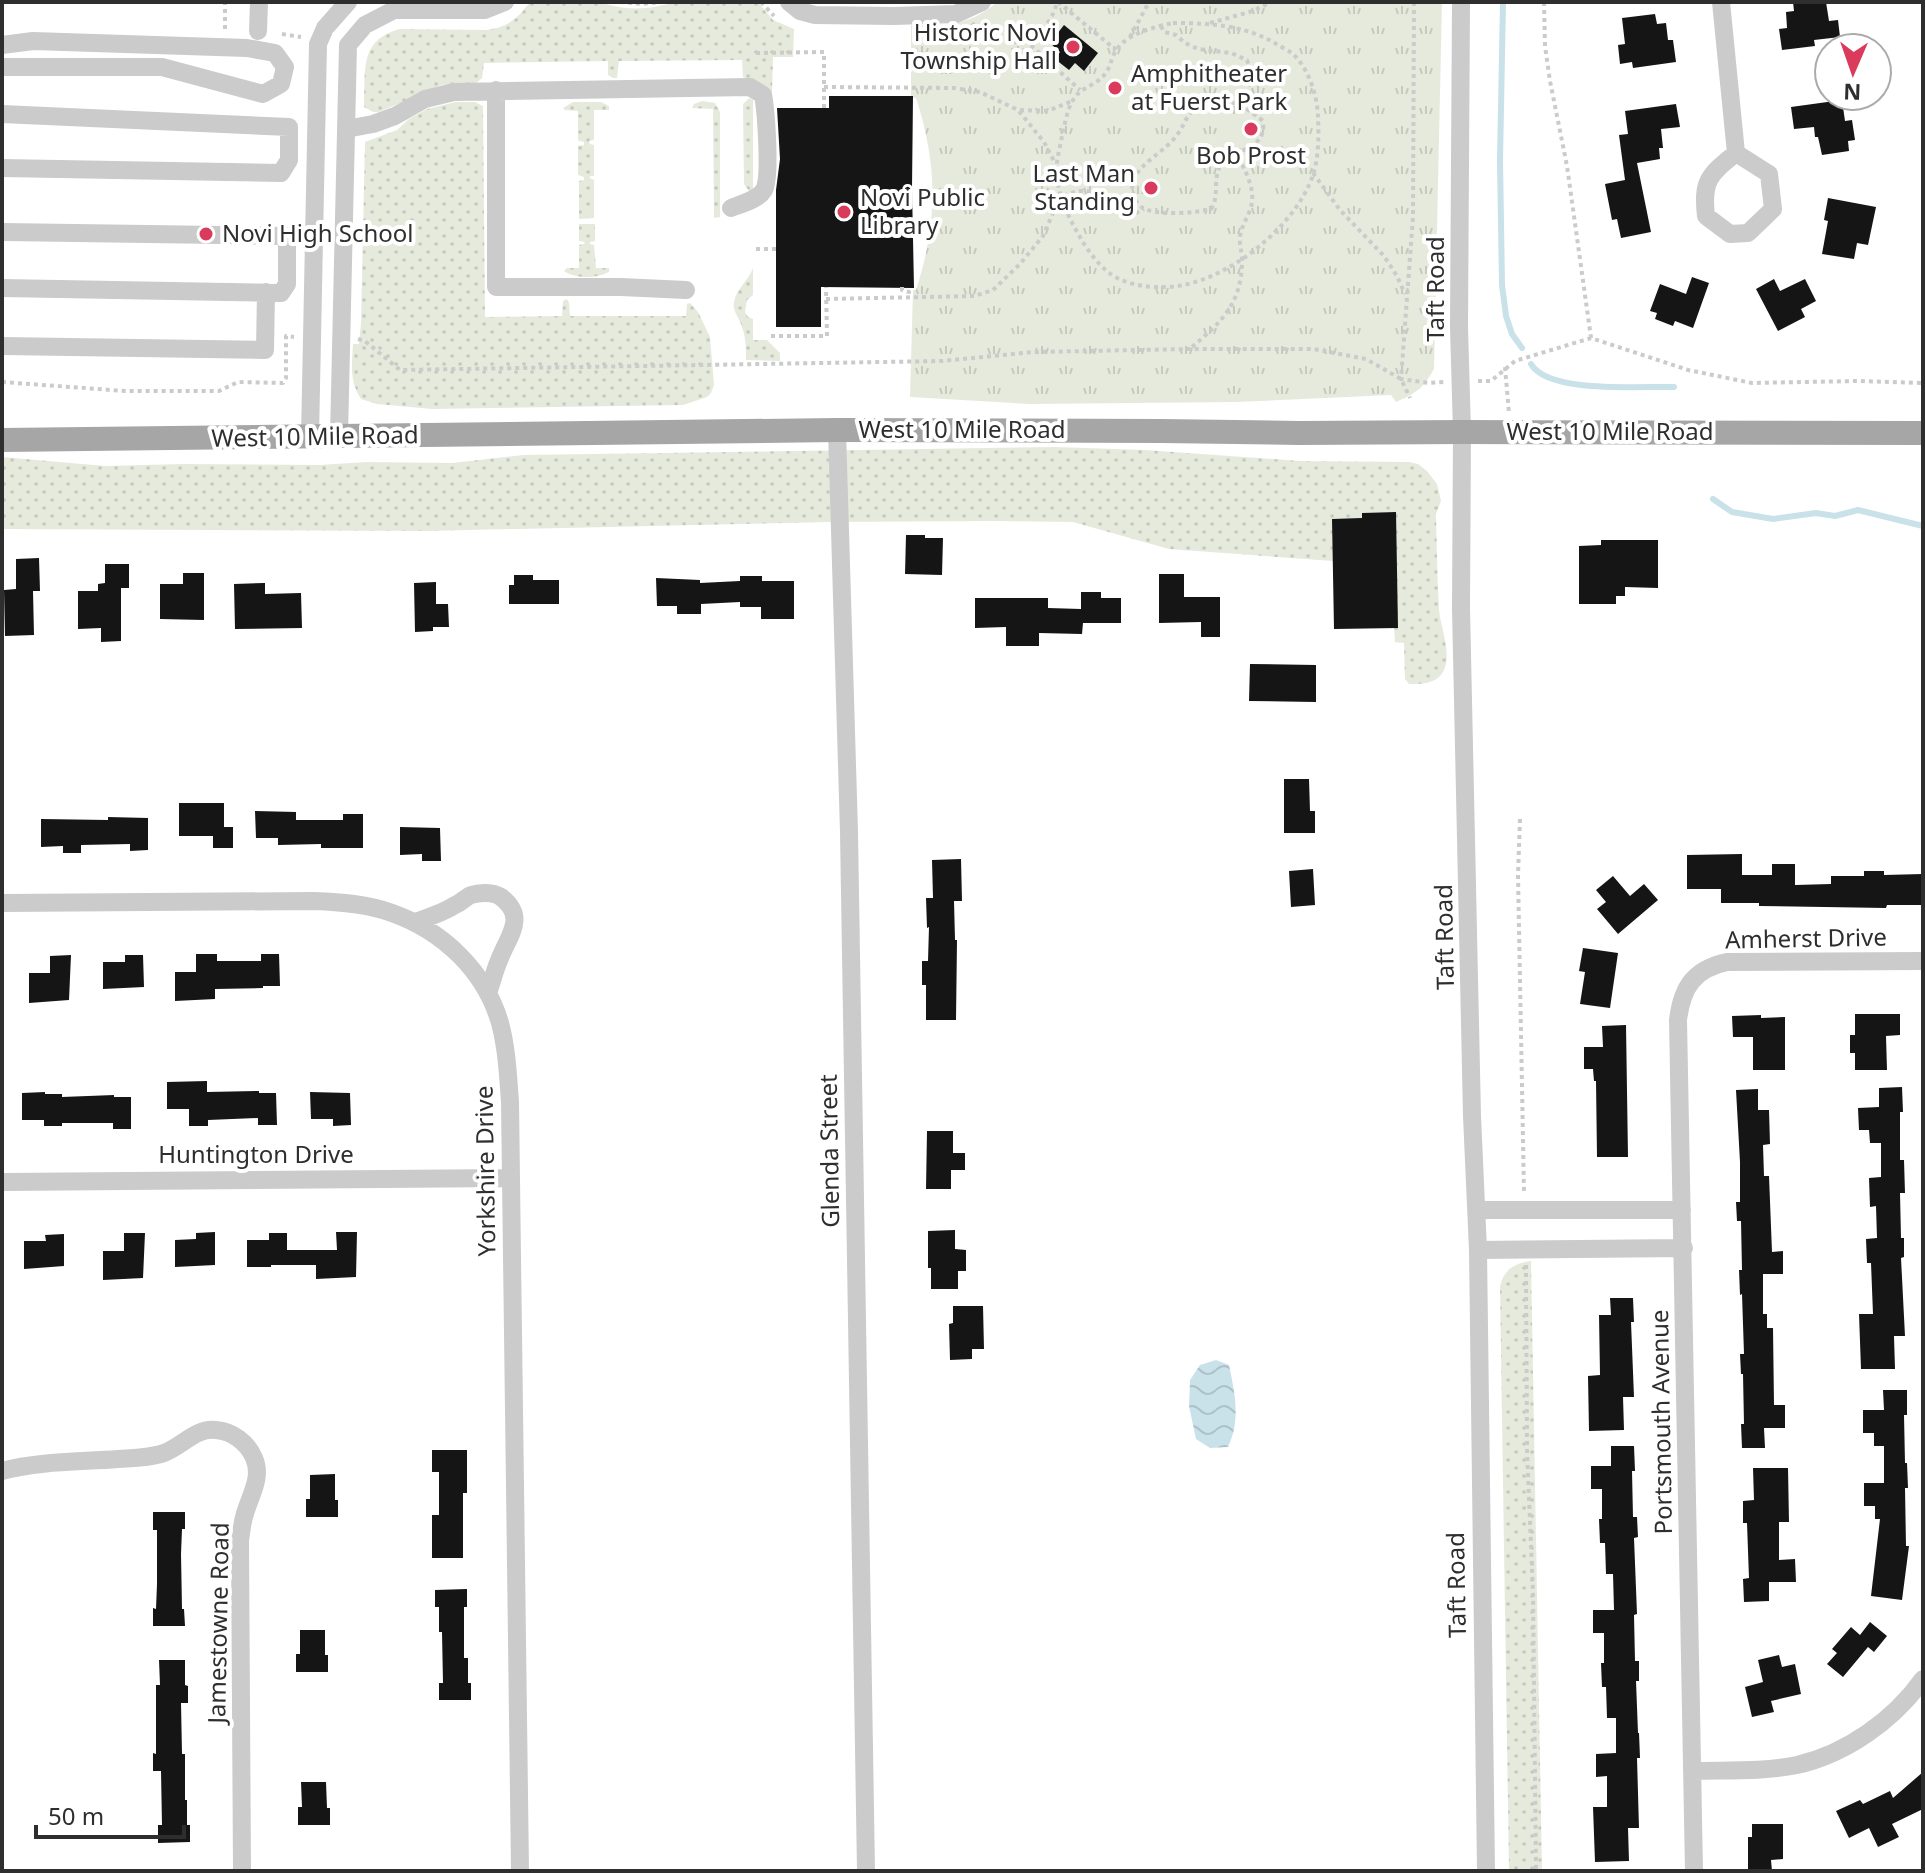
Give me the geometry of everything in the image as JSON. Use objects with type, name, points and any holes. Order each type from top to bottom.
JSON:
[{"type":"main road","name":"West 10 Mile Road","points":[[2,440],[837,430],[1923,433]]},
{"type":"street","points":[[258,31],[259,2]]},
{"type":"street","points":[[310,436],[318,44],[325,28],[348,2]]},
{"type":"street","points":[[339,436],[348,45],[365,25],[394,10],[485,10],[505,2]]},
{"type":"street","points":[[789,2],[800,11],[815,15],[956,14],[975,6]]},
{"type":"street","name":"Taft Road","points":[[1461,2],[1461,608],[1478,1250],[1486,1871]]},
{"type":"street","points":[[1721,2],[1736,153]]},
{"type":"street","points":[[2,45],[33,41],[247,48],[275,53],[285,67],[281,84],[263,94],[162,67],[2,67]]},
{"type":"street","points":[[346,129],[373,124],[425,99],[454,92],[750,87],[763,95],[766,110],[766,180],[763,191],[731,208]]},
{"type":"street","points":[[496,90],[496,287],[686,290]]},
{"type":"street","points":[[2,114],[289,127],[289,160],[281,173],[2,168]]},
{"type":"street","points":[[1736,153],[1769,174],[1773,209],[1748,233],[1730,234],[1706,216],[1703,193],[1715,170],[1736,153]]},
{"type":"street","points":[[2,232],[287,236],[287,284],[281,293],[2,288]]},
{"type":"street","points":[[2,346],[265,350],[266,292]]},
{"type":"street","name":"Glenda Street","points":[[837,430],[849,847],[866,1871]]},
{"type":"street","points":[[415,922],[471,895],[497,894],[507,902],[514,911],[515,922],[488,993]]},
{"type":"street","name":"Yorkshire Drive","points":[[2,903],[314,901],[365,906],[415,922],[454,950],[482,981],[499,1022],[508,1074],[520,1871]]},
{"type":"street","name":"Amherst Drive","points":[[1694,977],[1715,964],[1727,962],[1923,961]]},
{"type":"street","name":"Portsmouth Avenue","points":[[1694,977],[1683,994],[1678,1020],[1694,1871]]},
{"type":"street","name":"Huntington Drive","points":[[2,1182],[511,1178]]},
{"type":"street","points":[[1477,1210],[1682,1210]]},
{"type":"street","points":[[1478,1250],[1684,1248]]},
{"type":"street","name":"Jamestowne Road","points":[[2,1471],[163,1454],[197,1433],[214,1429],[230,1434],[245,1444],[254,1457],[256,1485],[243,1519],[240,1541],[242,1871]]},
{"type":"street","points":[[1692,1771],[1762,1770],[1816,1759],[1846,1746],[1877,1725],[1910,1696],[1923,1679]]},
{"type":"path","points":[[225,2],[225,29]]},
{"type":"path","points":[[620,2],[661,2]]},
{"type":"path","points":[[761,2],[774,16]]},
{"type":"path","points":[[975,6],[971,22],[986,36],[1007,43],[1035,35],[1047,25],[1058,2],[1116,50]]},
{"type":"path","points":[[1129,39],[1149,2]]},
{"type":"path","points":[[1208,23],[1253,11],[1271,2]]},
{"type":"path","points":[[1410,398],[1401,379],[1413,217],[1414,2]]},
{"type":"path","points":[[1544,2],[1546,58],[1567,166],[1591,338]]},
{"type":"path","points":[[1208,23],[1251,32],[1274,42],[1294,55],[1312,83],[1319,133],[1308,187],[1274,234],[1242,259],[1212,276],[1162,288],[1130,283],[1112,275],[1089,251],[1060,197],[1056,165],[1072,101],[1080,90],[1102,78],[1116,50],[1129,39],[1161,26],[1208,23]]},
{"type":"path","points":[[1161,26],[1164,32],[1176,35],[1198,49],[1231,53],[1247,60],[1252,74],[1242,105]]},
{"type":"path","points":[[258,31],[305,38]]},
{"type":"path","points":[[1025,40],[1080,90]]},
{"type":"path","points":[[756,53],[824,52],[824,108]]},
{"type":"path","points":[[824,87],[954,88],[980,92],[1018,110],[1048,111],[1072,101]]},
{"type":"path","points":[[908,96],[909,87]]},
{"type":"path","points":[[1226,100],[1242,105],[1262,119],[1264,129],[1261,137],[1237,155],[1228,158],[1219,168],[1216,201],[1211,209],[1158,212],[1144,209],[1133,194],[1133,181],[1145,164],[1176,137],[1187,115],[1208,101],[1226,100]]},
{"type":"path","points":[[1018,110],[1044,142],[1056,165]]},
{"type":"path","points":[[1190,349],[1214,329],[1231,308],[1239,288],[1242,226],[1253,198],[1237,155]]},
{"type":"path","points":[[1313,173],[1340,210],[1384,256],[1407,298]]},
{"type":"path","points":[[1060,197],[1087,191],[1097,194],[1122,214],[1132,215],[1144,209]]},
{"type":"path","points":[[826,299],[974,296],[993,290],[1043,236],[1060,197]]},
{"type":"path","points":[[756,249],[776,249]]},
{"type":"path","points":[[771,336],[827,336],[826,287]]},
{"type":"path","points":[[902,287],[902,290],[909,292],[909,297]]},
{"type":"path","points":[[2,382],[125,391],[219,391],[238,382],[283,383],[286,378],[286,336],[312,337]]},
{"type":"path","points":[[342,338],[365,341],[400,370],[942,361],[1034,352],[1313,349],[1366,359],[1401,379],[1429,383]]},
{"type":"path","points":[[1491,381],[1515,361],[1591,338],[1688,370],[1752,383],[1923,383]]},
{"type":"path","points":[[1505,367],[1508,399]]},
{"type":"path","points":[[1520,819],[1518,875],[1524,1195]]},
{"type":"path","points":[[1526,1263],[1536,1871]]},
{"type":"green space","points":[[530,2],[600,2],[637,8],[674,2],[758,2],[773,20],[794,29],[793,57],[773,57],[772,95],[764,86],[743,77],[742,60],[619,61],[617,78],[608,75],[608,61],[484,63],[482,78],[476,83],[442,85],[379,112],[364,107],[367,59],[377,41],[386,34],[400,29],[494,29],[511,21]]},
{"type":"green space","points":[[997,2],[1442,2],[1434,369],[1423,385],[1396,402],[1391,395],[1237,402],[1030,404],[910,397],[913,290],[916,290],[928,241],[932,194],[923,123],[916,98],[911,97],[911,25],[967,20]]},
{"type":"green space","points":[[749,98],[753,100],[753,191],[749,191],[744,184],[743,104]]},
{"type":"green space","points":[[702,101],[715,103],[720,112],[720,217],[714,218],[713,109],[692,108]]},
{"type":"green space","points":[[456,102],[475,102],[483,106],[485,317],[562,316],[563,301],[567,299],[570,316],[686,316],[687,304],[690,303],[710,337],[714,385],[707,397],[683,405],[432,409],[377,404],[361,399],[353,379],[352,365],[353,344],[359,344],[361,323],[365,142],[397,130],[427,109]]},
{"type":"green space","points":[[573,102],[601,102],[609,106],[609,110],[594,110],[594,140],[589,141],[594,145],[594,176],[590,178],[594,180],[594,218],[579,219],[579,181],[584,177],[578,175],[578,146],[584,145],[584,142],[578,139],[578,111],[563,108]]},
{"type":"green space","points":[[579,224],[595,224],[595,241],[590,244],[594,245],[596,268],[609,268],[609,272],[586,277],[564,271],[579,268],[579,245],[585,242],[579,241]]},
{"type":"green space","points":[[753,268],[753,295],[747,300],[745,312],[753,319],[753,340],[767,340],[780,353],[780,361],[746,360],[744,335],[734,305],[737,293]]},
{"type":"green space","points":[[1055,447],[1300,461],[1418,464],[1437,484],[1441,501],[1436,514],[1439,609],[1447,657],[1443,672],[1437,679],[1424,683],[1409,684],[1405,679],[1404,643],[1395,642],[1394,628],[1397,628],[1395,512],[1363,513],[1333,561],[1169,549],[1073,522],[828,522],[426,531],[2,529],[2,457],[105,466],[320,465],[452,463],[523,455]]},
{"type":"green space","points":[[1531,1261],[1542,1871],[1509,1871],[1500,1287],[1511,1268]]},
{"type":"water","points":[[1216,1360],[1229,1365],[1236,1417],[1228,1447],[1210,1448],[1196,1439],[1189,1406],[1190,1380],[1200,1365]]},
{"type":"building","points":[[1793,2],[1826,2],[1829,21],[1838,20],[1839,32],[1813,32],[1813,46],[1782,50],[1779,29],[1787,28],[1786,12],[1794,11]]},
{"type":"building","points":[[1655,14],[1657,24],[1666,23],[1668,40],[1673,40],[1676,62],[1633,68],[1632,62],[1620,64],[1618,45],[1625,44],[1622,18]]},
{"type":"building","name":"Historic Novi Township Hall","points":[[1064,25],[1098,53],[1084,71],[1075,63],[1069,70],[1055,59],[1060,52],[1050,43]]},
{"type":"building","name":"Novi Public Library","points":[[829,96],[913,96],[914,288],[821,287],[821,327],[776,327],[776,190],[780,159],[777,108],[829,108]]},
{"type":"building","points":[[1676,104],[1680,127],[1661,129],[1663,148],[1659,148],[1660,159],[1637,163],[1651,232],[1621,238],[1617,219],[1612,220],[1605,184],[1625,180],[1619,135],[1628,134],[1625,111]]},
{"type":"building","points":[[1813,104],[1813,112],[1844,112],[1845,121],[1852,120],[1855,140],[1848,141],[1849,151],[1822,155],[1814,127],[1794,129],[1791,107]]},
{"type":"building","points":[[1828,198],[1876,207],[1868,245],[1857,243],[1854,259],[1822,254],[1828,221],[1824,220]]},
{"type":"building","points":[[1692,277],[1709,283],[1693,328],[1675,321],[1673,326],[1655,319],[1657,313],[1650,311],[1660,284],[1686,294]]},
{"type":"building","points":[[1774,279],[1780,291],[1805,279],[1816,301],[1801,309],[1805,317],[1778,331],[1756,289]]},
{"type":"building","points":[[1396,512],[1398,628],[1334,629],[1332,519],[1362,518],[1362,513]]},
{"type":"building","points":[[906,535],[943,538],[942,575],[905,574]]},
{"type":"building","points":[[1601,540],[1658,540],[1658,588],[1625,587],[1625,596],[1616,596],[1616,604],[1579,604],[1579,546],[1601,545]]},
{"type":"building","points":[[39,558],[40,591],[33,591],[34,635],[5,636],[4,590],[16,589],[16,559]]},
{"type":"building","points":[[105,564],[129,564],[129,588],[121,588],[121,641],[101,642],[101,628],[78,629],[78,591],[98,591],[98,584],[105,583]]},
{"type":"building","points":[[183,573],[204,573],[204,620],[160,619],[160,584],[183,584]]},
{"type":"building","points":[[1159,574],[1184,574],[1184,597],[1220,597],[1220,637],[1201,637],[1201,622],[1159,623]]},
{"type":"building","points":[[514,575],[533,575],[533,580],[559,580],[559,604],[509,604],[509,585],[514,585]]},
{"type":"building","points":[[740,576],[762,576],[762,581],[794,581],[794,619],[761,619],[761,607],[740,607],[740,602],[701,604],[701,614],[677,614],[677,606],[657,606],[656,578],[700,580],[700,583],[740,581]]},
{"type":"building","points":[[436,582],[436,604],[448,604],[449,627],[415,632],[414,583]]},
{"type":"building","points":[[265,583],[265,594],[301,593],[302,628],[235,629],[234,584]]},
{"type":"building","points":[[1081,592],[1101,592],[1101,598],[1121,598],[1121,623],[1083,623],[1082,634],[1039,633],[1039,646],[1006,646],[1006,627],[975,628],[975,598],[1048,598],[1048,608],[1081,609]]},
{"type":"building","points":[[1250,664],[1316,665],[1316,702],[1249,701]]},
{"type":"building","points":[[1284,779],[1309,779],[1310,811],[1315,811],[1315,833],[1284,833]]},
{"type":"building","points":[[179,803],[224,803],[224,827],[233,827],[233,848],[213,848],[213,836],[179,836]]},
{"type":"building","points":[[255,811],[296,812],[296,820],[343,820],[343,814],[363,814],[363,848],[321,848],[321,844],[278,845],[278,838],[256,838]]},
{"type":"building","points":[[108,817],[148,818],[148,850],[130,851],[130,844],[81,845],[81,853],[63,853],[63,846],[41,847],[41,819],[108,820]]},
{"type":"building","points":[[400,827],[440,828],[441,861],[422,861],[422,854],[400,855]]},
{"type":"building","points":[[1742,854],[1742,875],[1772,875],[1772,864],[1795,864],[1795,885],[1831,884],[1831,876],[1864,876],[1864,871],[1884,871],[1884,875],[1923,874],[1923,905],[1887,905],[1886,908],[1759,906],[1759,903],[1721,903],[1721,889],[1687,889],[1687,855]]},
{"type":"building","points":[[961,859],[962,901],[954,901],[956,1020],[926,1020],[922,961],[928,961],[926,898],[933,898],[932,860]]},
{"type":"building","points":[[1313,869],[1315,905],[1291,907],[1289,871]]},
{"type":"building","points":[[1613,876],[1630,896],[1644,884],[1658,900],[1618,934],[1597,909],[1606,902],[1596,890]]},
{"type":"building","points":[[1583,948],[1618,953],[1610,1008],[1580,1004],[1585,972],[1579,971]]},
{"type":"building","points":[[196,954],[217,954],[217,961],[261,961],[261,954],[279,954],[280,986],[215,989],[215,999],[175,1001],[175,972],[196,972]]},
{"type":"building","points":[[71,955],[69,1000],[29,1003],[29,973],[50,973],[50,956]]},
{"type":"building","points":[[125,955],[143,955],[144,987],[103,989],[103,962],[125,962]]},
{"type":"building","points":[[1855,1014],[1900,1014],[1900,1035],[1886,1036],[1887,1070],[1855,1070],[1855,1053],[1850,1053],[1850,1035],[1855,1035]]},
{"type":"building","points":[[1761,1015],[1761,1018],[1785,1017],[1785,1070],[1753,1070],[1753,1037],[1733,1037],[1732,1016]]},
{"type":"building","points":[[1626,1025],[1628,1157],[1597,1157],[1596,1081],[1593,1069],[1584,1069],[1584,1047],[1603,1047],[1602,1026]]},
{"type":"building","points":[[207,1081],[207,1092],[276,1093],[277,1125],[258,1125],[258,1118],[208,1120],[208,1126],[189,1126],[189,1109],[167,1109],[167,1082]]},
{"type":"building","points":[[1902,1087],[1900,1160],[1904,1160],[1905,1193],[1900,1193],[1901,1238],[1904,1238],[1904,1257],[1901,1258],[1905,1336],[1894,1336],[1895,1369],[1861,1369],[1859,1314],[1873,1314],[1871,1263],[1867,1263],[1866,1239],[1877,1238],[1876,1206],[1870,1207],[1869,1178],[1881,1177],[1881,1143],[1870,1143],[1869,1130],[1859,1130],[1858,1108],[1879,1107],[1879,1088]]},
{"type":"building","points":[[1758,1089],[1758,1110],[1769,1110],[1770,1144],[1763,1145],[1764,1176],[1769,1176],[1772,1252],[1783,1251],[1783,1274],[1763,1274],[1763,1314],[1767,1314],[1767,1328],[1773,1328],[1774,1405],[1785,1405],[1785,1428],[1764,1428],[1765,1448],[1742,1448],[1743,1374],[1740,1354],[1744,1354],[1739,1270],[1742,1270],[1741,1221],[1737,1221],[1736,1202],[1740,1202],[1740,1162],[1736,1090]]},
{"type":"building","points":[[310,1092],[350,1093],[351,1125],[333,1126],[333,1119],[311,1119]]},
{"type":"building","points":[[22,1093],[62,1094],[62,1097],[131,1097],[131,1129],[113,1129],[113,1123],[44,1126],[44,1120],[22,1120]]},
{"type":"building","points":[[927,1131],[953,1131],[953,1153],[965,1153],[965,1170],[951,1170],[951,1189],[926,1189]]},
{"type":"building","points":[[955,1230],[955,1249],[966,1250],[966,1271],[958,1271],[958,1289],[931,1289],[928,1231]]},
{"type":"building","points":[[215,1232],[215,1265],[175,1267],[175,1240],[196,1239],[196,1233]]},
{"type":"building","points":[[336,1232],[357,1232],[356,1277],[316,1279],[316,1265],[247,1267],[247,1240],[269,1240],[269,1233],[287,1233],[287,1250],[337,1250]]},
{"type":"building","points":[[124,1233],[145,1233],[143,1278],[103,1280],[103,1251],[124,1251]]},
{"type":"building","points":[[64,1234],[64,1266],[24,1269],[24,1241],[46,1241],[45,1235]]},
{"type":"building","points":[[1610,1298],[1633,1298],[1634,1397],[1623,1397],[1624,1430],[1589,1431],[1588,1376],[1600,1375],[1599,1315],[1611,1315]]},
{"type":"building","points":[[953,1306],[983,1306],[984,1349],[972,1349],[972,1359],[950,1360],[949,1324],[953,1323]]},
{"type":"building","points":[[1883,1390],[1907,1390],[1907,1415],[1904,1415],[1908,1488],[1905,1488],[1906,1546],[1909,1546],[1902,1600],[1871,1596],[1880,1519],[1875,1519],[1875,1506],[1864,1506],[1864,1483],[1884,1483],[1884,1446],[1874,1446],[1874,1433],[1863,1433],[1863,1410],[1884,1410]]},
{"type":"building","points":[[1611,1446],[1634,1446],[1633,1517],[1637,1517],[1638,1537],[1634,1538],[1637,1614],[1634,1615],[1635,1661],[1639,1661],[1639,1681],[1636,1681],[1640,1758],[1637,1758],[1639,1828],[1628,1828],[1629,1861],[1595,1862],[1593,1807],[1607,1807],[1607,1776],[1596,1777],[1596,1754],[1616,1753],[1616,1718],[1607,1718],[1606,1687],[1602,1687],[1604,1633],[1593,1633],[1593,1610],[1614,1610],[1613,1574],[1606,1574],[1605,1543],[1600,1543],[1602,1489],[1591,1489],[1591,1466],[1611,1466]]},
{"type":"building","points":[[432,1450],[467,1450],[467,1493],[463,1493],[463,1558],[432,1558],[432,1515],[439,1515],[439,1472],[432,1472]]},
{"type":"building","points":[[1753,1468],[1788,1468],[1789,1522],[1779,1522],[1779,1560],[1795,1559],[1796,1582],[1769,1582],[1769,1601],[1744,1602],[1743,1579],[1749,1578],[1743,1501],[1754,1500]]},
{"type":"building","points":[[335,1474],[338,1517],[306,1517],[310,1475]]},
{"type":"building","points":[[153,1512],[185,1512],[181,1554],[185,1626],[153,1626],[157,1530],[153,1530]]},
{"type":"building","points":[[467,1589],[464,1658],[468,1658],[471,1700],[439,1700],[439,1683],[443,1683],[442,1632],[439,1632],[435,1590]]},
{"type":"building","points":[[1870,1622],[1887,1636],[1874,1652],[1868,1647],[1843,1677],[1827,1664],[1837,1653],[1832,1649],[1851,1627],[1860,1635]]},
{"type":"building","points":[[300,1630],[325,1630],[328,1672],[296,1672]]},
{"type":"building","points":[[1779,1655],[1782,1667],[1795,1664],[1801,1694],[1771,1701],[1774,1712],[1752,1717],[1745,1687],[1763,1682],[1758,1660]]},
{"type":"building","points":[[159,1660],[185,1660],[188,1703],[181,1703],[182,1754],[185,1754],[185,1800],[190,1842],[158,1843],[158,1825],[162,1825],[161,1771],[153,1771],[153,1753],[156,1754]]},
{"type":"building","points":[[1923,1772],[1923,1809],[1892,1824],[1899,1837],[1878,1847],[1869,1828],[1849,1838],[1836,1811],[1860,1800],[1863,1804],[1890,1791],[1893,1798]]},
{"type":"building","points":[[301,1782],[326,1782],[330,1825],[298,1825],[298,1807],[302,1807]]},
{"type":"building","points":[[1752,1824],[1783,1824],[1783,1859],[1771,1860],[1772,1871],[1748,1871],[1748,1837],[1752,1837]]},
{"type":"waterway","points":[[1503,2],[1500,160],[1502,285],[1506,316],[1512,334],[1522,348]]},
{"type":"waterway","points":[[1531,364],[1541,374],[1575,384],[1674,387]]},
{"type":"waterway","points":[[1713,499],[1732,512],[1773,519],[1816,513],[1835,516],[1858,510],[1923,526]]},
{"type":"place","name":"Historic Novi Township Hall","points":[[1073,47]]},
{"type":"place","name":"Amphitheater at Fuerst Park","points":[[1115,88]]},
{"type":"place","name":"Bob Prost","points":[[1251,129]]},
{"type":"place","name":"Last Man Standing","points":[[1151,188]]},
{"type":"place","name":"Novi Public Library","points":[[844,212]]},
{"type":"place","name":"Novi High School","points":[[206,234]]}]
